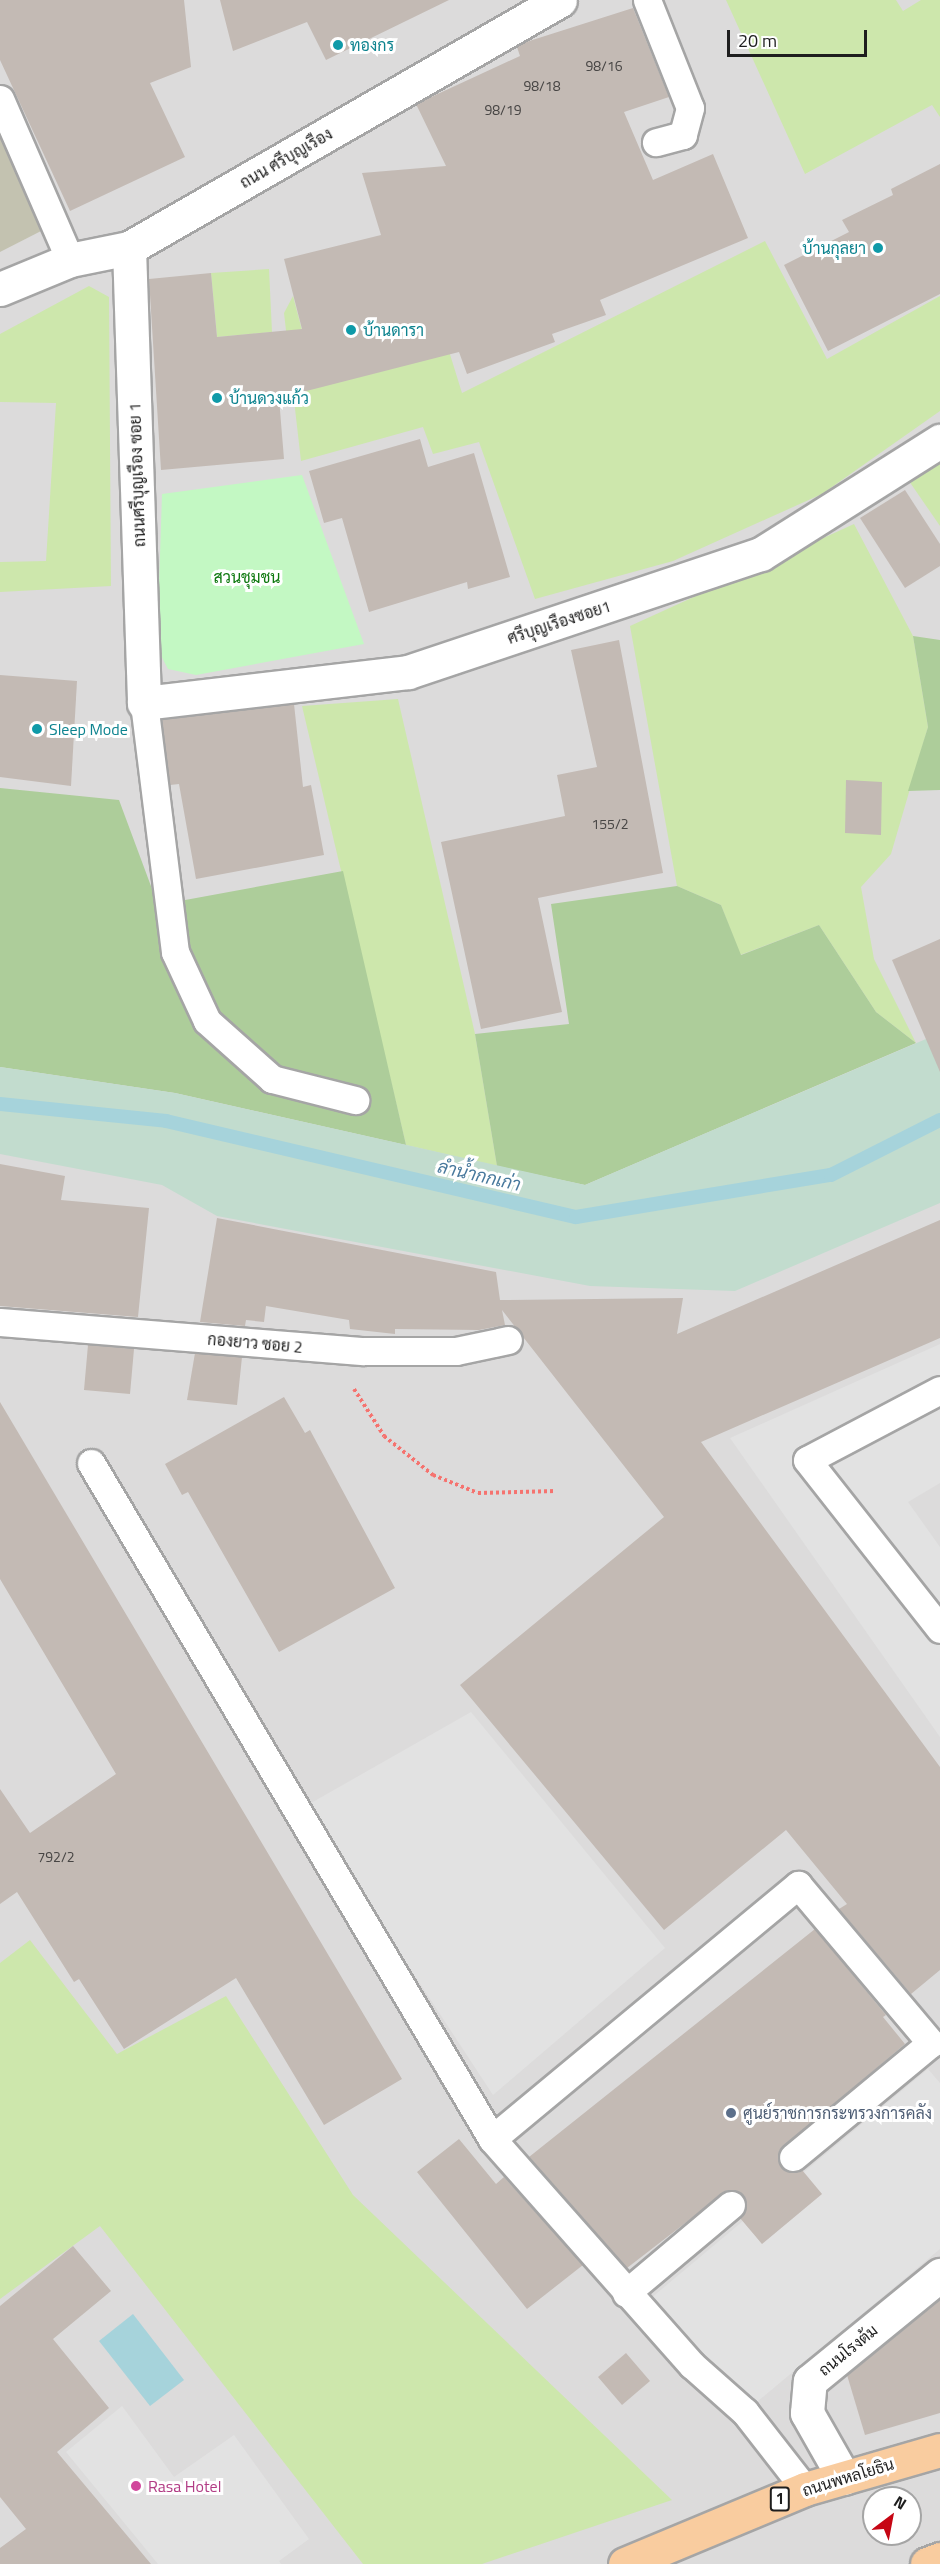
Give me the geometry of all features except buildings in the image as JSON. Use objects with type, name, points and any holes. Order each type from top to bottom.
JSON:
[{"type":"main road","name":"ถนนพหลโยธิน","points":[[625,2564],[805,2489],[940,2450]]},
{"type":"main road","points":[[927,2564],[940,2559]]},
{"type":"street","name":"ถนน ศรีบุญเรือง","points":[[0,290],[70,260],[129,248],[560,0]]},
{"type":"street","name":"ถนนศรีบุญเรือง ซอย 1","points":[[129,248],[144,703]]},
{"type":"street","name":"ศรีบุญเรืองซอย1","points":[[144,703],[408,672],[761,554],[940,441]]},
{"type":"street","name":"ถนนโรงต้ม","points":[[844,2478],[807,2413],[810,2381],[940,2275]]},
{"type":"lane","points":[[647,0],[690,108],[683,135],[656,142]]},
{"type":"lane","points":[[0,99],[70,260]]},
{"type":"lane","points":[[144,703],[175,952],[207,1021],[272,1079],[354,1100]]},
{"type":"lane","name":"กองยาว ซอย 2","points":[[0,1322],[344,1350],[456,1352],[508,1340]]},
{"type":"lane","points":[[940,1390],[807,1460],[940,1629]]},
{"type":"lane","points":[[91,1463],[492,2139],[692,2365],[745,2412],[805,2489]]},
{"type":"lane","points":[[492,2139],[798,1885],[936,2048],[794,2157]]},
{"type":"lane","points":[[626,2293],[731,2205]]},
{"type":"path","points":[[344,1350],[354,1389],[384,1436],[433,1475],[478,1493],[556,1491]]},
{"type":"shaded area","points":[[0,0],[940,0],[940,2564],[0,2564]]},
{"type":"shaded area","points":[[0,130],[43,230],[0,252]]},
{"type":"shaded area","points":[[940,1033],[940,1203],[735,1291],[590,1286],[217,1216],[162,1185],[0,1154],[0,1067],[175,1093],[585,1185]]},
{"type":"shaded area","points":[[940,1344],[940,1483],[908,1502],[940,1547],[940,1737],[730,1438]]},
{"type":"shaded area","points":[[471,1712],[665,1948],[493,2095],[304,1807]]},
{"type":"shaded area","points":[[928,2069],[940,2083],[940,2249],[745,2412],[650,2299],[743,2221],[762,2244],[822,2194],[804,2172]]},
{"type":"shaded area","points":[[122,2406],[174,2477],[234,2435],[309,2539],[279,2561],[281,2564],[158,2564],[66,2452]]},
{"type":"green space","points":[[726,0],[896,0],[903,11],[921,0],[940,0],[940,117],[932,105],[805,174]]},
{"type":"green space","points":[[765,241],[827,359],[940,296],[940,411],[822,494],[673,561],[535,599],[479,442],[433,454],[423,427],[301,461],[284,313],[293,296],[317,387],[426,277],[462,393]]},
{"type":"green space","points":[[269,269],[272,332],[217,337],[211,273]]},
{"type":"green space","points":[[89,286],[109,297],[111,586],[0,592],[0,562],[46,561],[56,403],[0,402],[0,334]]},
{"type":"green space","points":[[940,459],[940,526],[909,481]]},
{"type":"green space","name":"สวนชุมชน","points":[[302,475],[364,644],[196,675],[168,669],[157,648],[162,494]]},
{"type":"green space","points":[[854,524],[913,636],[928,727],[891,854],[861,887],[874,959],[916,1043],[876,1012],[819,925],[740,955],[721,905],[677,886],[630,626]]},
{"type":"green space","points":[[913,636],[940,640],[940,790],[908,791],[928,727]]},
{"type":"green space","points":[[398,699],[475,1034],[497,1166],[406,1145],[302,706]]},
{"type":"green space","points":[[0,788],[119,800],[158,905],[343,871],[406,1145],[175,1093],[0,1067]]},
{"type":"green space","points":[[677,886],[721,905],[741,955],[819,925],[876,1012],[916,1043],[585,1185],[497,1166],[475,1034],[569,1024],[551,904]]},
{"type":"green space","points":[[30,1940],[117,2054],[226,1996],[353,2195],[672,2500],[482,2564],[363,2564],[100,2226],[0,2299],[0,1963]]},
{"type":"water","points":[[133,2314],[184,2380],[150,2406],[99,2341]]},
{"type":"waterway","name":"ลำน้ำกกเก่า","points":[[0,1104],[166,1121],[576,1217],[831,1175],[940,1120]]},
{"type":"place","name":"ทองกร","points":[[338,45]]},
{"type":"place","name":"บ้านกุลยา","points":[[878,248]]},
{"type":"place","name":"บ้านดารา","points":[[351,330]]},
{"type":"place","name":"บ้านดวงแก้ว","points":[[217,398]]},
{"type":"place","name":"Sleep Mode","points":[[37,729]]},
{"type":"place","name":"ศูนย์ราชการกระทรวงการคลัง","points":[[731,2113]]},
{"type":"place","name":"Rasa Hotel","points":[[136,2486]]}]
